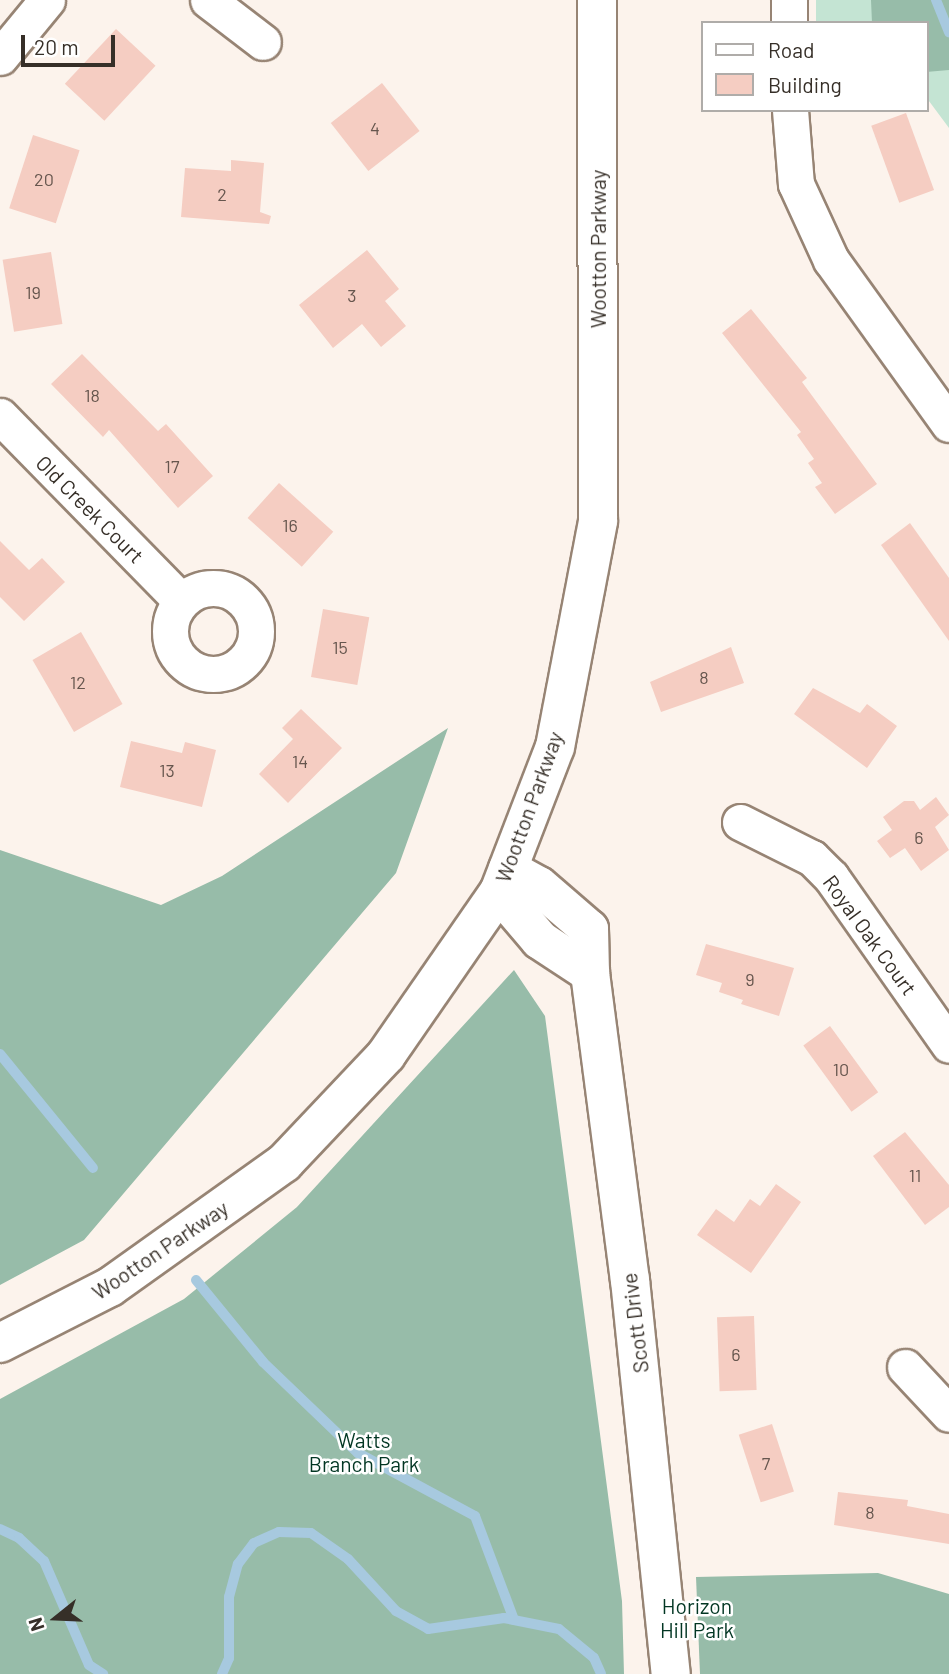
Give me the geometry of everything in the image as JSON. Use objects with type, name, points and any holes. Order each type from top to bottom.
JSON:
[{"type":"main road","name":"Wootton Parkway","points":[[0,1343],[110,1287],[284,1163],[386,1055],[503,880],[555,747],[598,521],[597,0]]},
{"type":"main road","name":"Scott Drive","points":[[503,880],[539,886],[589,929],[590,973],[632,1293],[671,1674]]},
{"type":"street","points":[[0,57],[47,0]]},
{"type":"street","points":[[208,0],[263,42]]},
{"type":"street","points":[[789,0],[789,21]]},
{"type":"street","points":[[790,112],[796,184],[831,260],[949,424]]},
{"type":"street","name":"Old Creek Court","points":[[0,416],[181,601]]},
{"type":"street","name":"Royal Oak Court","points":[[740,822],[812,858],[831,877],[949,1045]]},
{"type":"street","points":[[905,1367],[949,1414]]},
{"type":"green space","points":[[816,0],[949,0],[949,128],[928,100],[928,21],[816,21]]},
{"type":"green space","points":[[871,0],[949,0],[949,70],[928,72],[928,21],[872,21]]},
{"type":"green space","points":[[448,728],[396,873],[84,1240],[0,1285],[0,850],[161,905],[222,876]]},
{"type":"green space","name":"Watts Branch Park","points":[[514,970],[545,1016],[622,1601],[624,1674],[0,1674],[0,1399],[184,1299],[297,1207]]},
{"type":"green space","name":"Horizon Hill Park","points":[[878,1573],[949,1594],[949,1674],[700,1674],[696,1577]]},
{"type":"building","points":[[116,29],[155,66],[104,121],[65,84]]},
{"type":"building","points":[[382,83],[420,131],[368,171],[331,123]]},
{"type":"building","points":[[906,113],[934,190],[899,203],[871,126]]},
{"type":"building","points":[[33,135],[80,150],[56,223],[9,208]]},
{"type":"building","points":[[231,160],[264,163],[260,212],[271,216],[269,224],[181,217],[185,168],[231,171]]},
{"type":"building","points":[[367,250],[399,289],[385,301],[406,326],[381,347],[362,324],[333,348],[299,305]]},
{"type":"building","points":[[51,252],[62,324],[14,332],[3,260]]},
{"type":"building","points":[[751,309],[807,378],[802,382],[877,484],[835,514],[815,487],[822,483],[808,463],[814,459],[797,435],[801,432],[722,333]]},
{"type":"building","points":[[82,354],[158,431],[166,424],[213,476],[178,508],[109,430],[103,437],[51,384]]},
{"type":"building","points":[[279,483],[333,532],[302,567],[248,518]]},
{"type":"building","points":[[910,523],[949,578],[949,641],[881,545]]},
{"type":"building","points":[[0,541],[29,570],[42,558],[65,582],[24,621],[0,597]]},
{"type":"building","points":[[323,609],[369,617],[357,685],[311,677]]},
{"type":"building","points":[[81,632],[122,704],[74,732],[33,660]]},
{"type":"building","points":[[731,647],[744,683],[661,712],[650,682]]},
{"type":"building","points":[[813,688],[860,713],[867,704],[897,726],[867,768],[794,714]]},
{"type":"building","points":[[301,709],[342,748],[288,803],[259,774],[293,739],[282,728]]},
{"type":"building","points":[[131,741],[182,753],[185,742],[216,750],[202,807],[120,787]]},
{"type":"building","points":[[936,797],[949,815],[935,827],[949,850],[921,871],[905,848],[890,858],[877,841],[892,830],[883,817],[904,801],[914,801],[920,810]]},
{"type":"building","points":[[706,944],[794,968],[779,1016],[741,1004],[743,1000],[719,992],[722,983],[696,975]]},
{"type":"building","points":[[830,1026],[878,1092],[852,1112],[803,1045]]},
{"type":"building","points":[[905,1132],[949,1185],[949,1207],[925,1225],[873,1156]]},
{"type":"building","points":[[776,1184],[801,1202],[751,1273],[697,1235],[716,1209],[734,1222],[750,1199],[760,1206]]},
{"type":"building","points":[[754,1316],[757,1390],[720,1391],[717,1317]]},
{"type":"building","points":[[772,1424],[794,1492],[761,1502],[739,1435]]},
{"type":"building","points":[[838,1492],[908,1500],[907,1506],[949,1514],[949,1544],[834,1525]]},
{"type":"waterway","points":[[936,0],[949,32]]},
{"type":"waterway","points":[[0,1054],[93,1168]]},
{"type":"waterway","points":[[196,1280],[263,1362],[358,1453],[475,1516],[514,1620]]},
{"type":"waterway","points":[[0,1529],[19,1538],[44,1561],[89,1665],[103,1674]]},
{"type":"waterway","points":[[222,1674],[229,1658],[229,1597],[238,1564],[254,1543],[279,1532],[311,1533],[348,1559],[396,1611],[428,1629],[504,1618],[559,1629],[594,1658],[601,1674]]}]
